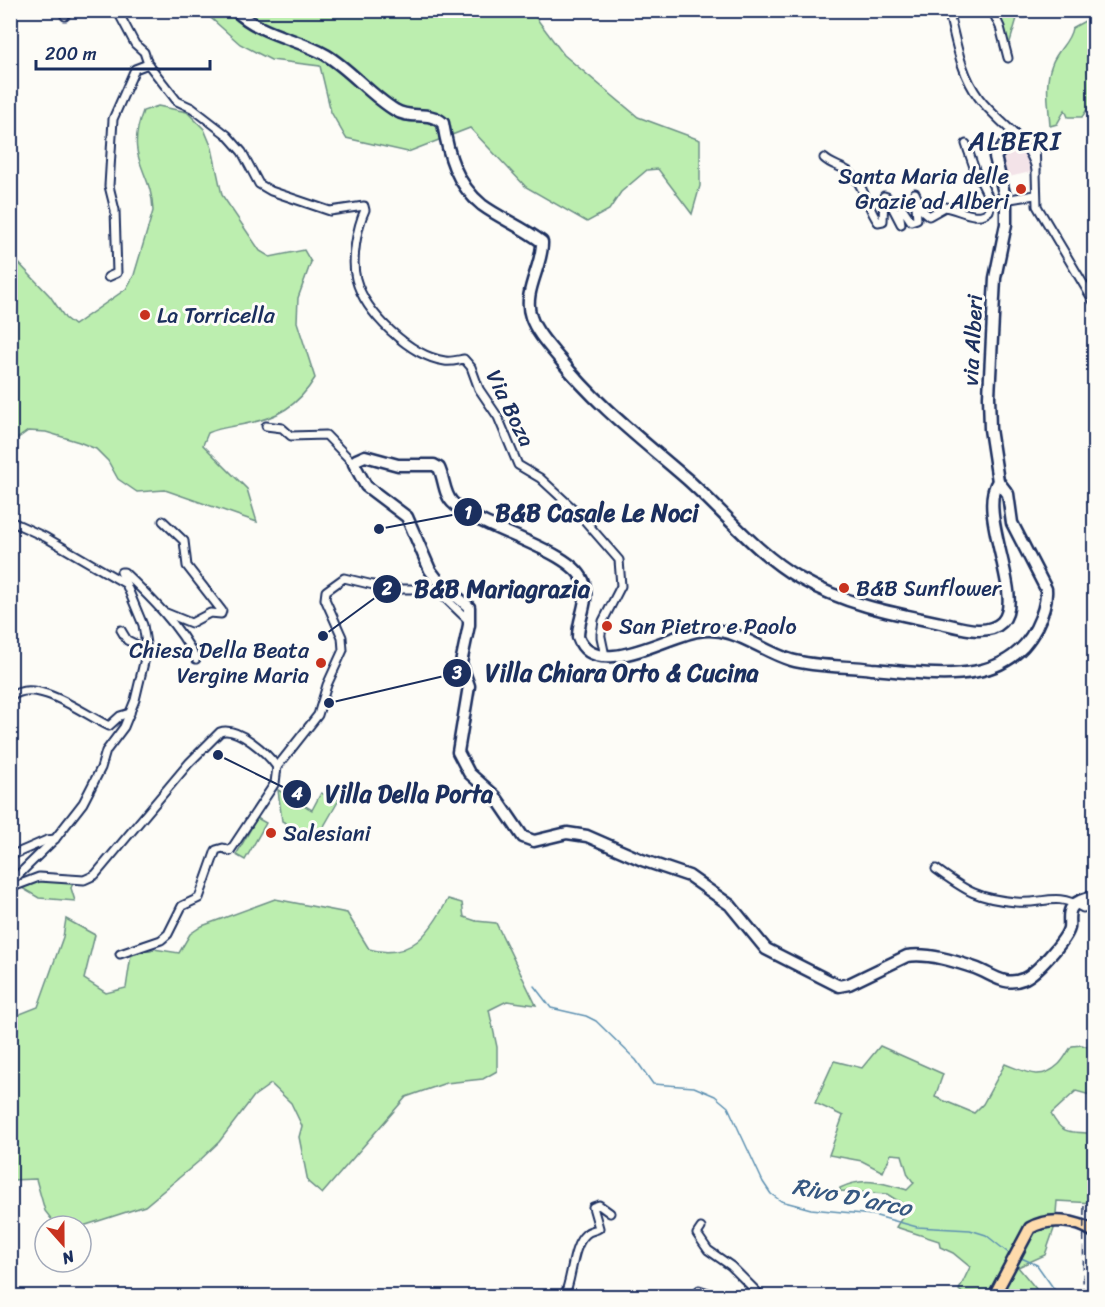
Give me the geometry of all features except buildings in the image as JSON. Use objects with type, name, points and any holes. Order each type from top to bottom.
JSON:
[{"type":"main road","points":[[994,1296],[1030,1228],[1046,1222],[1077,1224],[1094,1234]]},
{"type":"street","points":[[62,10],[65,16],[67,10]]},
{"type":"street","name":"Via Boza","points":[[117,10],[135,44],[144,52],[148,64],[177,101],[192,108],[236,144],[260,184],[271,191],[330,211],[364,206],[365,210],[357,235],[355,274],[365,297],[378,316],[399,339],[419,352],[444,361],[464,359],[468,363],[479,389],[492,406],[508,436],[518,465],[540,478],[594,528],[619,560],[621,586],[603,621],[601,635],[605,656]]},
{"type":"street","points":[[235,10],[255,27],[299,42],[328,56],[397,112],[432,115],[443,123],[447,150],[459,178],[481,204],[542,242],[543,254],[529,297],[530,315],[554,352],[576,380],[622,426],[687,479],[755,543],[798,577],[867,609],[976,630],[994,627],[1004,620],[1010,601],[995,526],[992,496],[998,481]]},
{"type":"street","points":[[948,10],[969,83],[979,98],[1032,153],[1036,169]]},
{"type":"street","points":[[992,10],[1000,27],[1008,58]]},
{"type":"street","points":[[108,277],[117,273],[115,210],[109,186],[113,119],[135,69],[148,64]]},
{"type":"street","name":"via Alberi","points":[[998,481],[990,429],[989,396],[995,279],[1006,224],[1006,201],[995,157],[1013,135]]},
{"type":"street","points":[[1035,140],[1037,206],[1049,230],[1095,303]]},
{"type":"street","points":[[824,158],[830,164],[850,172],[868,199],[878,222],[883,221],[884,196],[887,196],[901,224],[899,211],[903,209],[911,221],[917,219],[915,193],[920,207],[929,216],[945,207],[976,216],[984,215],[989,211],[991,202],[975,170],[966,144]]},
{"type":"street","points":[[991,202],[1035,195]]},
{"type":"street","points":[[266,426],[282,428],[291,436],[327,435],[354,464],[366,486],[407,517],[430,570],[440,583],[469,607],[469,621],[461,663],[469,686],[458,752],[469,773],[495,796],[523,837],[534,841],[567,833],[587,836],[642,860],[689,876],[730,905],[766,949],[839,986],[849,984],[907,956],[916,954],[976,969],[1005,982],[1023,980],[1062,940],[1069,927],[1071,907],[1095,897]]},
{"type":"street","points":[[354,464],[356,460],[365,456],[398,465],[434,465],[439,468],[452,502],[498,531],[520,538],[576,569],[583,580],[585,593],[584,617],[578,637],[586,648],[598,656],[630,654],[696,631],[710,630],[737,633],[790,660],[934,676],[960,673],[1008,662],[1031,638],[1040,619],[1046,590],[1012,523],[1008,494],[998,481]]},
{"type":"street","points":[[10,521],[53,541],[126,584]]},
{"type":"street","points":[[162,611],[191,623],[210,614],[221,614],[222,611],[187,566],[184,541],[163,521]]},
{"type":"street","points":[[10,883],[55,839],[83,803],[101,768],[106,751],[124,727],[130,713],[147,650],[143,625],[121,572],[124,572],[186,637],[196,659]]},
{"type":"street","points":[[120,954],[161,940],[168,934],[182,906],[199,897],[216,850],[223,848],[230,851],[275,783],[277,767],[318,715],[327,685],[343,650],[342,637],[325,599],[326,591],[333,584],[344,578],[390,589],[438,591],[469,621]]},
{"type":"street","points":[[121,630],[127,640],[147,650]]},
{"type":"street","points":[[10,698],[15,694],[29,691],[48,695],[69,702],[109,726],[120,716],[130,713]]},
{"type":"street","points":[[10,888],[39,877],[84,880],[95,875],[189,763],[220,732],[240,734],[277,767]]},
{"type":"street","points":[[10,856],[47,840],[55,839]]},
{"type":"street","points":[[936,869],[972,895],[1018,903],[1048,898],[1077,903],[1083,908],[1095,905]]},
{"type":"street","points":[[564,1296],[571,1278],[571,1264],[585,1235],[599,1228],[593,1207],[599,1205],[610,1213]]},
{"type":"street","points":[[701,1228],[697,1234],[701,1243],[731,1266],[760,1296]]},
{"type":"street","points":[[695,1296],[699,1290],[717,1296]]},
{"type":"shaded area","points":[[1014,143],[1031,155],[1035,171],[1005,178],[1001,162]]},
{"type":"green space","points":[[203,11],[531,11],[564,55],[638,117],[700,140],[700,186],[692,214],[658,169],[647,170],[621,192],[609,210],[587,222],[526,187],[470,128],[408,152],[346,138],[331,112],[320,66],[271,60],[240,44]]},
{"type":"green space","points":[[994,11],[1006,11],[1013,16],[1018,15],[1007,52]]},
{"type":"green space","points":[[1094,16],[1094,99],[1082,117],[1068,117],[1065,110],[1057,124],[1050,126],[1048,87],[1052,64],[1069,38],[1072,28]]},
{"type":"green space","points":[[158,106],[187,112],[204,129],[212,148],[222,195],[260,251],[270,257],[304,250],[311,262],[298,298],[297,322],[315,378],[301,396],[286,409],[267,418],[208,433],[203,445],[247,489],[257,522],[165,490],[137,492],[118,479],[108,461],[96,449],[79,442],[46,432],[28,431],[11,443],[11,255],[50,296],[65,318],[74,325],[126,289],[134,275],[153,211],[152,197],[138,154],[136,142],[138,128],[143,111]]},
{"type":"green space","points":[[278,790],[312,810],[321,793],[339,800],[316,840],[282,821]]},
{"type":"green space","points":[[257,818],[266,823],[245,860],[236,855]]},
{"type":"green space","points":[[40,879],[74,881],[71,888],[75,901],[39,898],[22,888]]},
{"type":"green space","points":[[275,899],[347,913],[369,949],[383,952],[396,951],[417,941],[426,933],[448,899],[462,903],[464,917],[496,923],[536,1005],[507,1001],[489,1010],[497,1047],[497,1071],[483,1079],[446,1083],[406,1097],[322,1194],[308,1182],[299,1137],[302,1126],[291,1103],[271,1084],[254,1096],[219,1142],[145,1206],[93,1223],[93,1214],[47,1214],[36,1179],[11,1180],[10,1018],[38,1007],[63,937],[66,919],[95,935],[84,979],[106,993],[126,988],[131,955],[154,949],[179,953],[190,934],[202,926]]},
{"type":"green space","points":[[1082,1045],[1094,1049],[1094,1090],[1090,1095],[1076,1091],[1051,1114],[1060,1127],[1069,1132],[1094,1134],[1094,1203],[1057,1201],[1055,1226],[1045,1255],[1018,1267],[1042,1296],[966,1296],[959,1290],[970,1267],[953,1253],[940,1247],[939,1241],[896,1227],[905,1213],[903,1204],[887,1194],[840,1191],[840,1188],[857,1182],[882,1183],[907,1190],[914,1183],[908,1175],[902,1155],[891,1154],[883,1172],[862,1161],[829,1155],[843,1116],[815,1103],[834,1061],[862,1068],[880,1046],[943,1074],[935,1097],[974,1113],[983,1104],[1005,1064],[1032,1074],[1045,1073],[1060,1063],[1072,1046]]},
{"type":"waterway","name":"Rivo D'arco","points":[[534,986],[551,1008],[586,1016],[596,1021],[636,1060],[653,1084],[694,1087],[715,1096],[728,1107],[763,1182],[771,1194],[781,1201],[811,1209],[873,1215],[917,1227],[970,1230],[986,1235],[1011,1255]]},
{"type":"waterway","name":"Rivo D'arco","points":[[1019,1257],[1037,1265],[1059,1296]]},
{"type":"railway","points":[[1083,1296],[1084,1204]]},
{"type":"place","name":"Santa Maria delle Grazie ad Alberi","points":[[1021,189]]},
{"type":"place","name":"La Torricella","points":[[145,315]]},
{"type":"place","name":"B&B Casale Le Noci","points":[[379,529]]},
{"type":"place","name":"B&B Sunflower","points":[[844,588]]},
{"type":"place","name":"San Pietro e Paolo","points":[[607,626]]},
{"type":"place","name":"B&B Mariagrazia","points":[[323,636]]},
{"type":"place","name":"Chiesa Della Beata Vergine Maria","points":[[321,663]]},
{"type":"place","name":"Villa Chiara Orto & Cucina","points":[[329,703]]},
{"type":"place","name":"Villa Della Porta","points":[[218,755]]},
{"type":"place","name":"Salesiani","points":[[271,833]]},
{"type":"district","name":"ALBERI","points":[[1015,141]]}]
